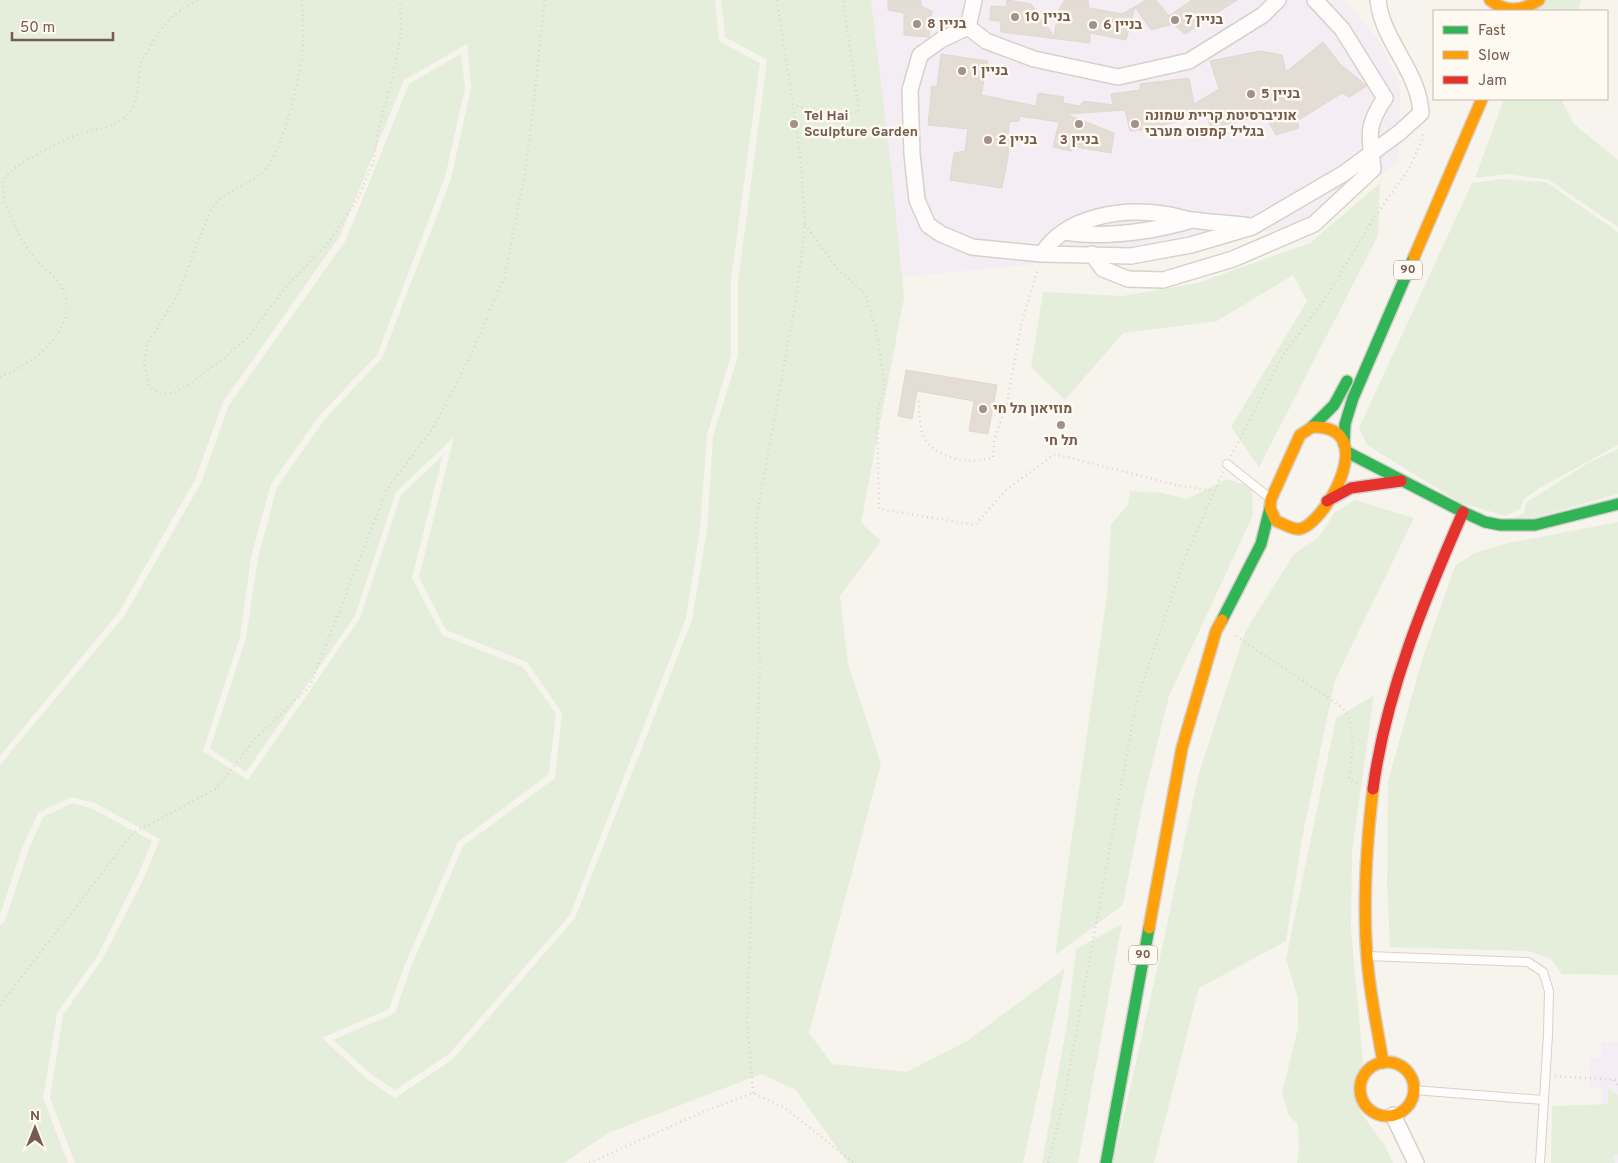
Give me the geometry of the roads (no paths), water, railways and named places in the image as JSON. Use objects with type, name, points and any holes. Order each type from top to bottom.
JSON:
[{"type":"main road","points":[[1489,0],[1508,10],[1531,6]]},
{"type":"main road","name":"90","points":[[1289,539],[1316,520],[1346,463],[1345,424],[1353,398],[1482,100]]},
{"type":"main road","name":"90","points":[[1106,1163],[1182,748],[1216,631],[1261,544],[1270,503],[1297,441],[1305,430],[1312,427],[1334,405],[1351,375],[1382,302]]},
{"type":"main road","points":[[1312,427],[1332,429],[1341,437],[1346,448],[1401,481],[1485,522],[1516,527],[1535,525],[1618,504]]},
{"type":"main road","points":[[1327,501],[1351,488],[1401,481]]},
{"type":"main road","points":[[1270,503],[1276,521],[1283,526],[1297,529],[1304,528]]},
{"type":"main road","points":[[1383,1063],[1367,956],[1367,864],[1373,794],[1398,679],[1430,590],[1463,512]]},
{"type":"main road","name":"90","points":[[1182,748],[1220,659]]},
{"type":"main road","points":[[1383,1063],[1398,1065],[1405,1069],[1413,1082],[1414,1090],[1408,1106],[1393,1116],[1385,1116],[1371,1110],[1362,1098],[1360,1090],[1364,1076],[1369,1070],[1383,1063]]},
{"type":"street","points":[[968,27],[974,0]]},
{"type":"street","points":[[968,27],[986,41],[1034,58],[1118,77],[1189,61],[1263,14],[1278,0]]},
{"type":"street","points":[[1092,254],[1103,269],[1128,279],[1164,280],[1233,260],[1314,224],[1373,169],[1369,132],[1373,116],[1385,98],[1342,29],[1315,0]]},
{"type":"street","points":[[968,27],[941,40],[920,55],[910,90],[912,154],[917,200],[928,225],[941,234],[972,247],[1042,254],[1131,256],[1190,245],[1252,227],[1343,174],[1399,133],[1421,113],[1420,99],[1405,62],[1383,22],[1378,0]]},
{"type":"street","points":[[1042,254],[1049,242],[1062,232],[1096,216],[1126,212],[1162,214],[1193,220],[1227,222],[1252,227]]},
{"type":"street","points":[[1393,1116],[1416,1163]]},
{"type":"lane","points":[[1226,464],[1270,503]]},
{"type":"lane","points":[[1367,956],[1528,962],[1543,972],[1549,991],[1540,1163]]},
{"type":"lane","points":[[1414,1090],[1543,1100]]},
{"type":"place","name":"בניין 10","points":[[1015,17]]},
{"type":"place","name":"בניין 7","points":[[1175,20]]},
{"type":"place","name":"בניין 8","points":[[917,24]]},
{"type":"place","name":"בניין 6","points":[[1093,25]]},
{"type":"place","name":"בניין 1","points":[[962,71]]},
{"type":"place","name":"בניין 5","points":[[1251,94]]},
{"type":"place","name":"Tel Hai Sculpture Garden","points":[[794,124]]},
{"type":"place","name":"בניין 3","points":[[1079,124]]},
{"type":"place","name":"אוניברסיטת קריית שמונה בגליל קמפוס מערבי","points":[[1135,124]]},
{"type":"place","name":"בניין 2","points":[[988,140]]},
{"type":"place","name":"מוזיאון תל חי","points":[[983,409]]},
{"type":"place","name":"תל חי","points":[[1061,425]]}]
